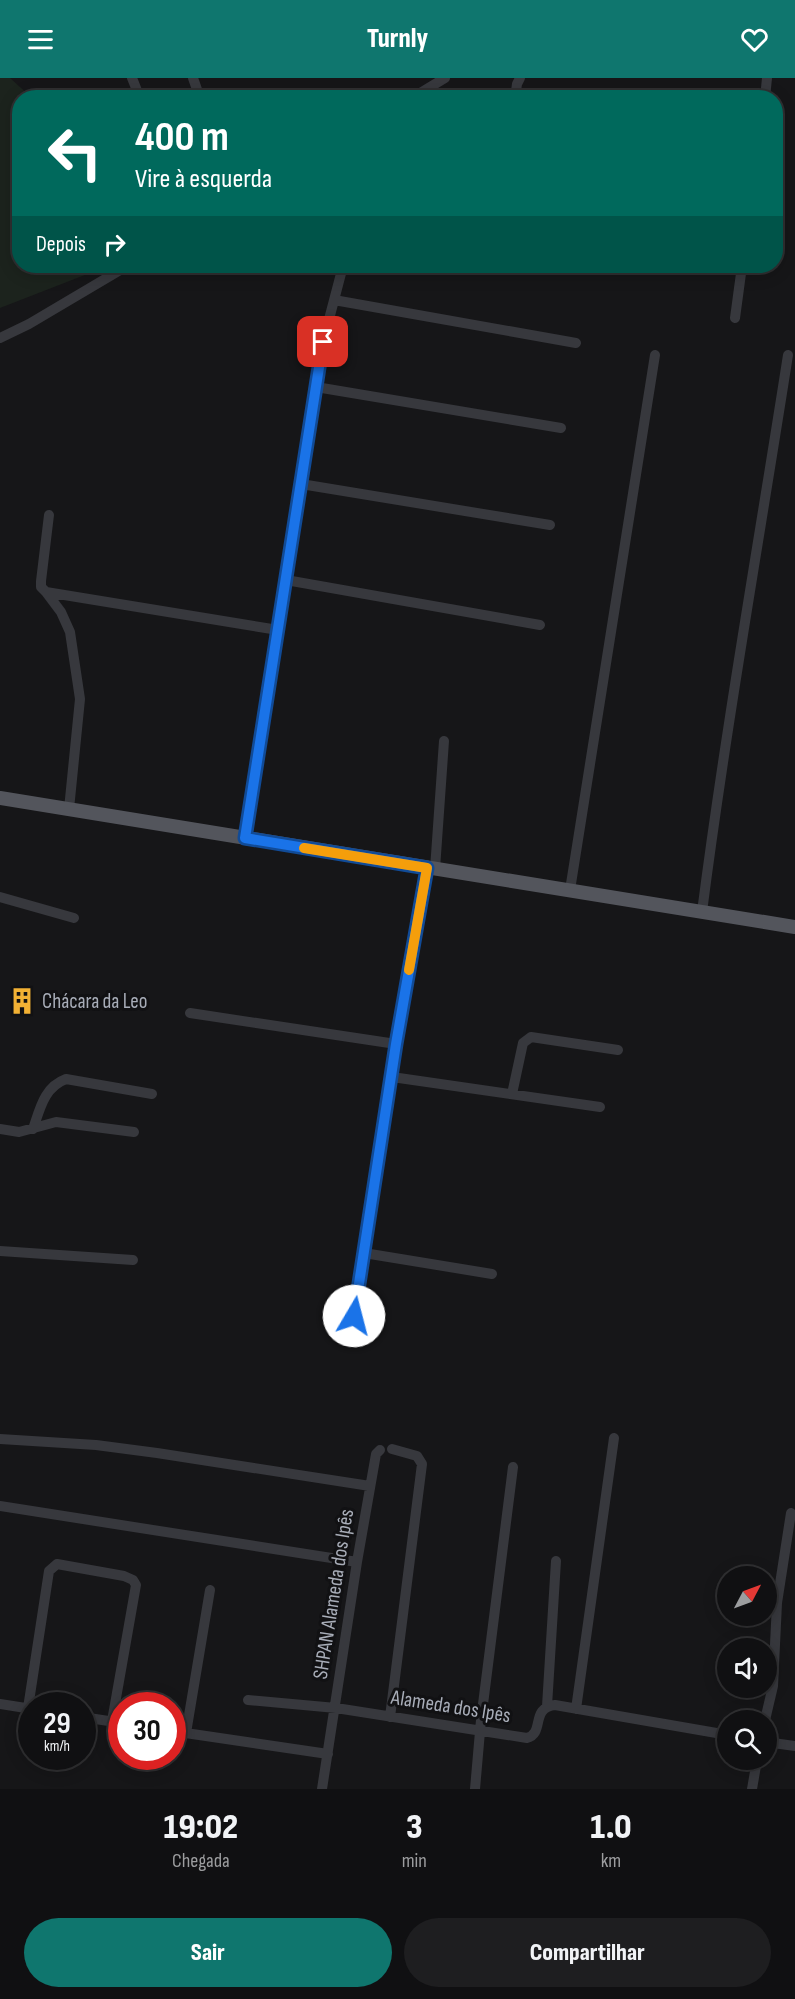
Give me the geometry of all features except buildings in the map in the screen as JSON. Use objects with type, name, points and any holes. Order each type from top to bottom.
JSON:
[{"type":"main road","points":[[0,798],[795,927]]},
{"type":"street","points":[[429,82],[445,78]]},
{"type":"street","points":[[0,338],[29,324],[115,273]]},
{"type":"street","points":[[245,838],[323,342],[341,273]]},
{"type":"street","points":[[735,318],[741,273]]},
{"type":"street","points":[[334,300],[576,343]]},
{"type":"street","points":[[570,890],[655,355]]},
{"type":"street","points":[[702,912],[718,784],[747,621],[788,355]]},
{"type":"street","points":[[316,387],[561,428]]},
{"type":"street","points":[[301,484],[550,525]]},
{"type":"street","points":[[49,515],[41,586],[65,619],[70,632],[80,699],[69,809]]},
{"type":"street","points":[[286,580],[540,625]]},
{"type":"street","points":[[46,592],[278,630]]},
{"type":"street","points":[[354,1316],[396,1044],[431,868],[444,741]]},
{"type":"street","points":[[0,897],[74,918]]},
{"type":"street","points":[[190,1013],[396,1044]]},
{"type":"street","points":[[512,1094],[523,1043],[531,1037],[618,1050]]},
{"type":"street","points":[[392,1077],[600,1107]]},
{"type":"street","points":[[33,1129],[45,1094],[58,1081],[66,1079],[152,1094]]},
{"type":"street","points":[[0,1129],[19,1132],[56,1122],[134,1132]]},
{"type":"street","points":[[0,1251],[133,1260]]},
{"type":"street","points":[[363,1253],[492,1274]]},
{"type":"street","points":[[576,1708],[614,1438]]},
{"type":"street","points":[[0,1439],[96,1445],[157,1452],[370,1486]]},
{"type":"street","points":[[390,1717],[422,1464],[417,1456],[392,1449]]},
{"type":"street","name":"SHPAN Alameda dos Ipês","points":[[336,1708],[357,1562],[376,1454],[380,1450]]},
{"type":"street","points":[[475,1789],[480,1731],[513,1467]]},
{"type":"street","points":[[0,1506],[357,1562]]},
{"type":"street","points":[[767,1710],[773,1686],[777,1603],[791,1513]]},
{"type":"street","points":[[556,1561],[547,1706],[576,1708],[717,1733]]},
{"type":"street","points":[[32,1692],[49,1571],[57,1564],[124,1576],[133,1581],[135,1585],[121,1692]]},
{"type":"street","points":[[210,1590],[186,1733],[328,1754]]},
{"type":"street","name":"Alameda dos Ipês","points":[[248,1700],[336,1708],[529,1737],[535,1733],[541,1712],[547,1706]]},
{"type":"street","points":[[0,1704],[18,1707]]},
{"type":"street","points":[[322,1789],[336,1708]]},
{"type":"street","points":[[777,1744],[795,1746]]},
{"type":"street","points":[[752,1789],[755,1770]]},
{"type":"shaded area","points":[[0,78],[10,78],[23,90],[12,90],[12,273],[90,273],[0,308]]},
{"type":"slow traffic","points":[[304,848],[427,868],[409,970]]},
{"type":"place","name":"Chácara da Leo","points":[[22,1001]]},
{"type":"route","points":[[323,342],[245,838],[427,868],[396,1044],[354,1316]]}]
